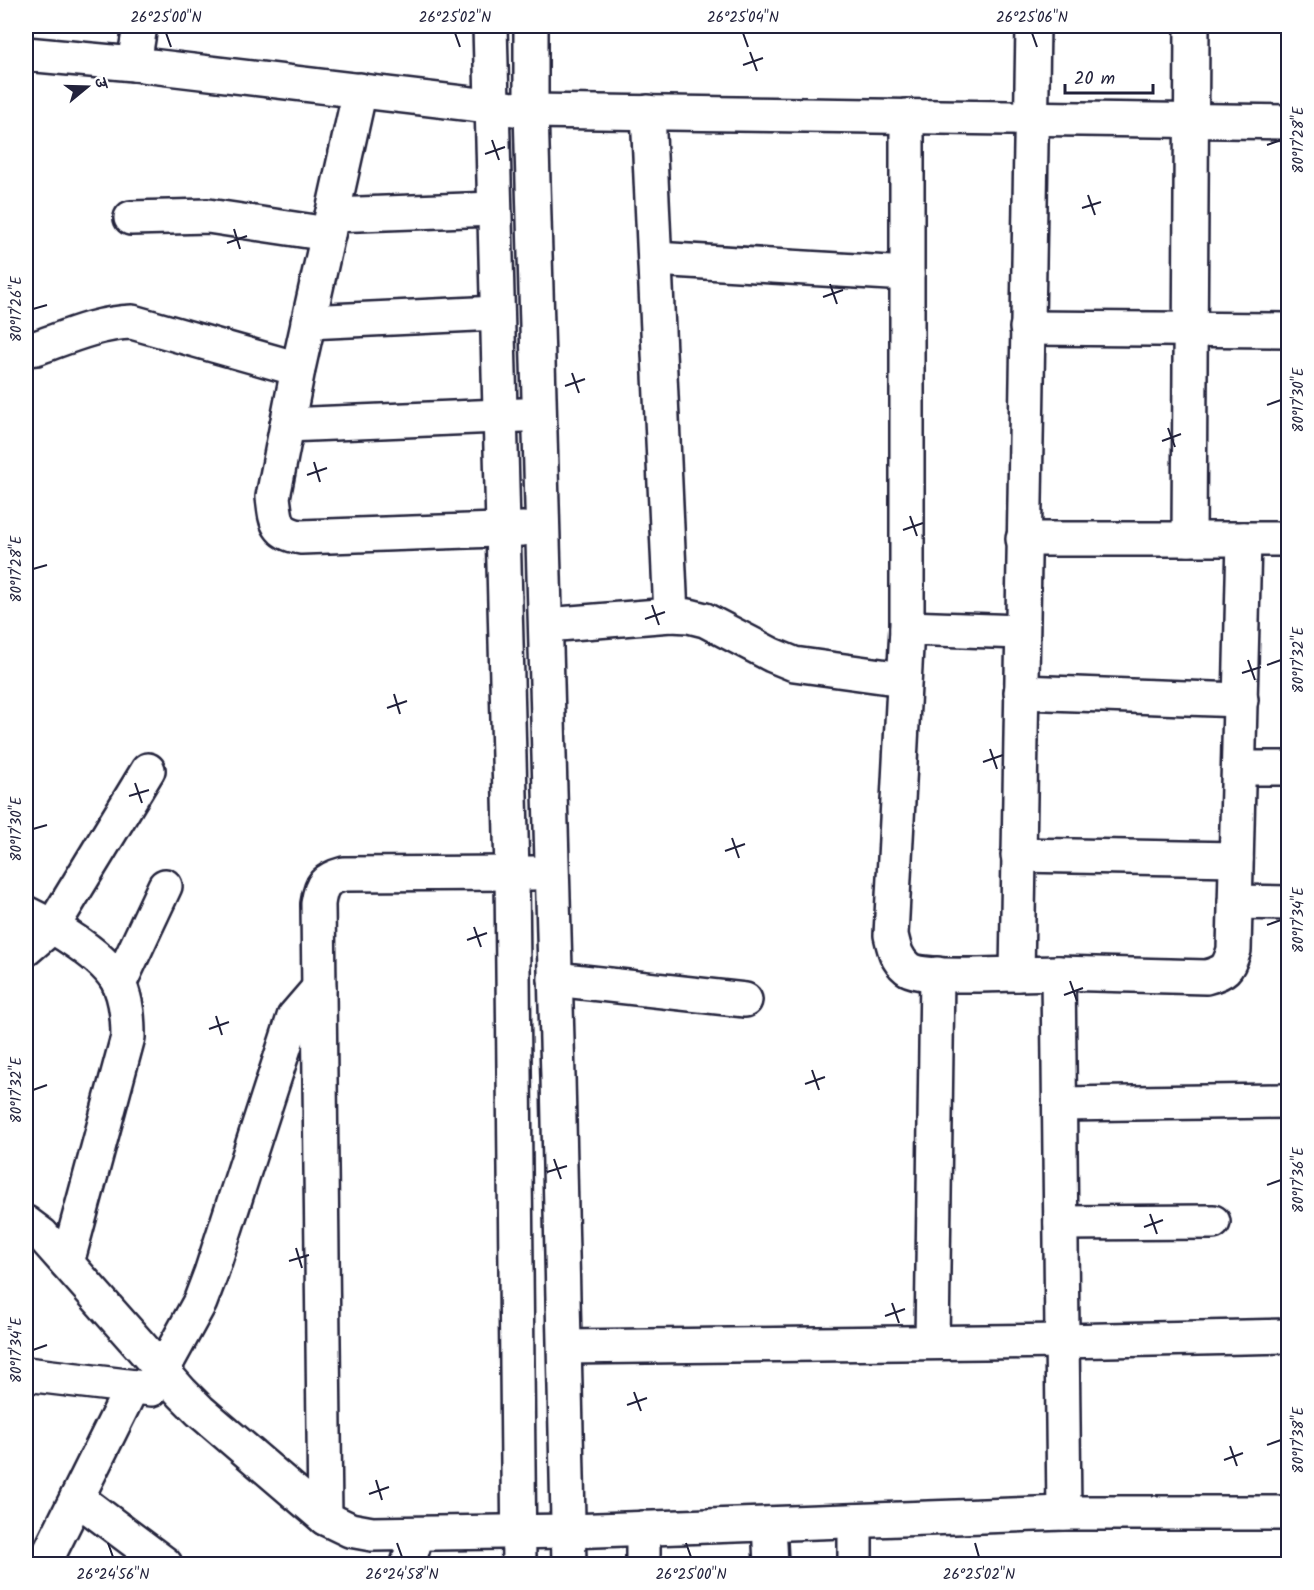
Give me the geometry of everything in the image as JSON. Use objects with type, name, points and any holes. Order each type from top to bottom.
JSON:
[{"type":"street","points":[[134,64],[140,26]]},
{"type":"street","points":[[490,26],[512,873],[519,1564]]},
{"type":"street","points":[[531,26],[531,111],[560,1140],[569,1564]]},
{"type":"street","points":[[1017,974],[1033,26]]},
{"type":"street","points":[[1189,539],[1192,26]]},
{"type":"street","points":[[26,54],[134,64],[531,111],[1288,122]]},
{"type":"street","points":[[360,90],[297,369],[273,496],[275,516],[279,527],[288,535],[301,537],[543,528]]},
{"type":"street","points":[[648,112],[671,615]]},
{"type":"street","points":[[907,116],[907,628],[891,935],[897,958],[908,970],[924,974],[1059,973],[1206,977],[1222,973],[1230,963],[1234,950],[1244,539]]},
{"type":"street","points":[[132,218],[208,216],[330,225],[494,209]]},
{"type":"street","points":[[655,259],[907,274]]},
{"type":"street","points":[[308,322],[497,313]]},
{"type":"street","points":[[26,349],[36,348],[96,327],[132,322],[297,369]]},
{"type":"street","points":[[1027,328],[1288,330]]},
{"type":"street","points":[[287,425],[540,415]]},
{"type":"street","points":[[1023,539],[1288,539]]},
{"type":"street","points":[[546,626],[671,615],[689,616],[705,620],[794,664],[903,679]]},
{"type":"street","points":[[907,628],[1022,632]]},
{"type":"street","points":[[1020,692],[1240,700]]},
{"type":"street","points":[[1239,768],[1288,768]]},
{"type":"street","points":[[26,949],[39,920],[148,770]]},
{"type":"street","points":[[1018,855],[1236,859]]},
{"type":"street","points":[[325,1518],[318,904],[320,890],[330,878],[345,874],[552,873]]},
{"type":"street","points":[[119,984],[165,886]]},
{"type":"street","points":[[1235,902],[1288,903]]},
{"type":"street","points":[[39,920],[106,965],[119,984],[127,1010],[128,1036],[67,1263]]},
{"type":"street","points":[[1059,973],[1064,1513]]},
{"type":"street","points":[[932,1342],[937,974]]},
{"type":"street","points":[[555,979],[746,1000]]},
{"type":"street","points":[[172,1382],[212,1273],[294,1017],[319,988]]},
{"type":"street","points":[[513,1011],[556,1011]]},
{"type":"street","points":[[1060,1104],[1288,1101]]},
{"type":"street","points":[[515,1141],[560,1140]]},
{"type":"street","points":[[1061,1223],[1213,1222]]},
{"type":"street","points":[[26,1223],[42,1235],[200,1411],[325,1518],[350,1530],[372,1534],[417,1534],[569,1531],[1064,1513],[1288,1513]]},
{"type":"street","points":[[565,1347],[1288,1336]]},
{"type":"street","points":[[26,1374],[132,1387],[172,1382]]},
{"type":"street","points":[[44,1564],[132,1387]]},
{"type":"street","points":[[517,1394],[566,1394]]},
{"type":"street","points":[[77,1498],[165,1564]]},
{"type":"street","points":[[855,1521],[855,1564]]},
{"type":"street","points":[[769,1524],[771,1564]]},
{"type":"street","points":[[642,1528],[643,1564]]},
{"type":"street","points":[[408,1564],[417,1534]]}]
